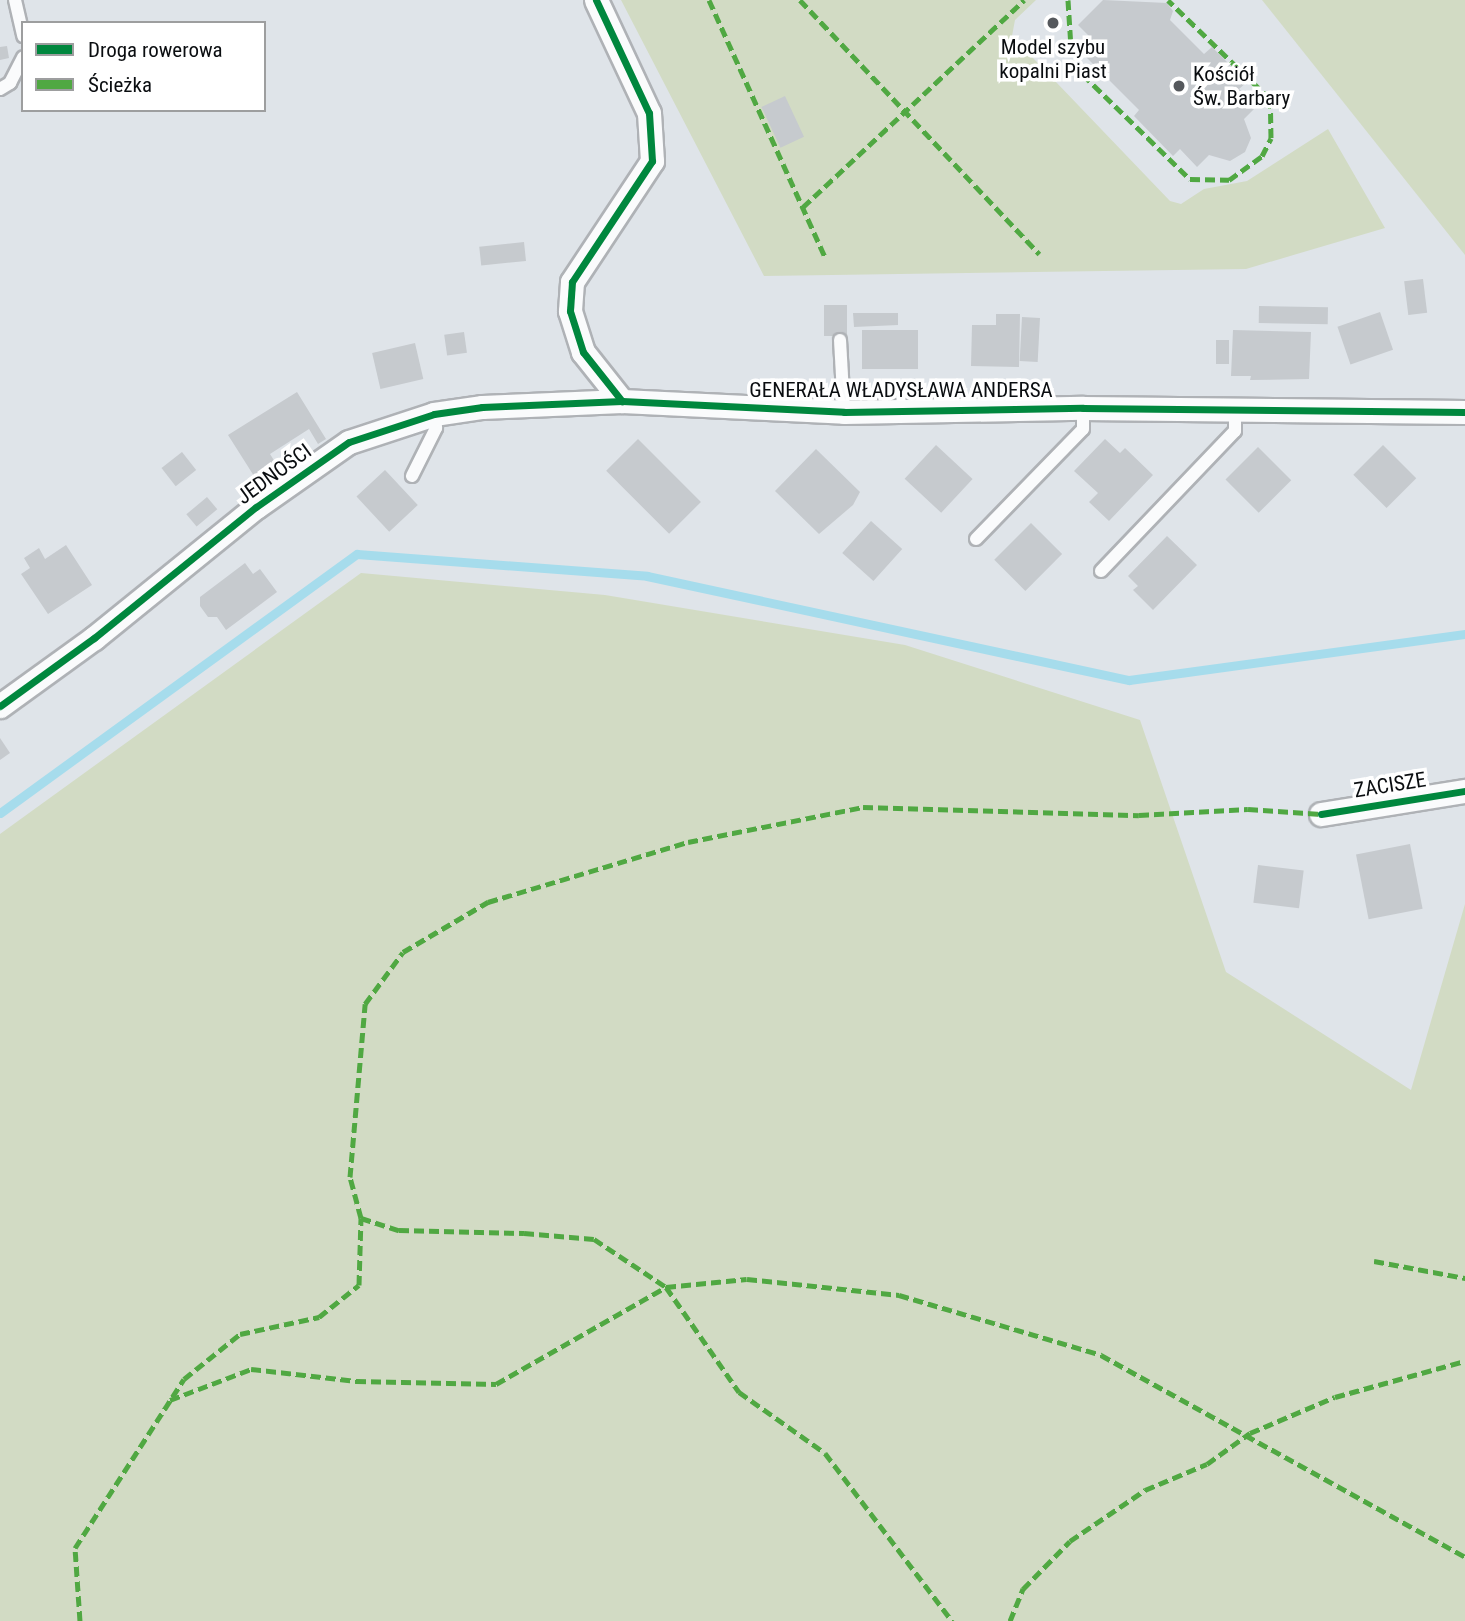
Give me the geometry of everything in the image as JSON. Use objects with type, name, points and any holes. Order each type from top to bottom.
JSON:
[{"type":"street","points":[[596,0],[649,113],[652,161],[572,282],[570,311],[583,352],[622,401]]},
{"type":"street","name":"GENERAŁA WŁADYSŁAWA ANDERSA","points":[[622,401],[844,412],[1083,408],[1465,412]]},
{"type":"street","name":"JEDNOŚCI","points":[[0,706],[94,638],[256,507],[349,442],[434,414],[482,407],[622,401]]},
{"type":"street","name":"ZACISZE","points":[[1321,814],[1465,791]]},
{"type":"lane","points":[[15,0],[21,27]]},
{"type":"lane","points":[[0,89],[10,83],[21,61]]},
{"type":"lane","points":[[840,340],[844,412]]},
{"type":"lane","points":[[976,539],[1083,429],[1083,408]]},
{"type":"lane","points":[[1101,571],[1235,431],[1235,410]]},
{"type":"lane","points":[[412,476],[436,428],[434,414]]},
{"type":"green space","points":[[621,0],[1036,0],[1015,20],[1012,36],[1170,201],[1181,204],[1204,189],[1247,181],[1328,129],[1385,228],[1246,269],[764,276]]},
{"type":"green space","points":[[1262,0],[1465,0],[1465,255]]},
{"type":"green space","points":[[361,573],[605,595],[905,645],[1140,720],[1226,972],[1411,1090],[1465,904],[1465,1621],[0,1621],[0,834]]},
{"type":"building","name":"Kościół Św. Barbary","points":[[1103,0],[1167,3],[1173,11],[1170,20],[1204,54],[1212,47],[1247,82],[1239,89],[1257,106],[1244,119],[1251,138],[1245,152],[1230,161],[1209,155],[1197,167],[1180,149],[1173,156],[1134,116],[1139,110],[1077,48],[1089,36],[1078,25]]},
{"type":"building","points":[[7,46],[9,58],[0,60],[0,47]]},
{"type":"building","points":[[785,96],[804,137],[780,148],[761,107]]},
{"type":"building","points":[[524,242],[526,261],[481,266],[479,247]]},
{"type":"building","points":[[1423,279],[1427,313],[1408,315],[1404,281]]},
{"type":"building","points":[[824,305],[847,305],[847,336],[824,336]]},
{"type":"building","points":[[1259,306],[1328,307],[1328,324],[1259,323]]},
{"type":"building","points":[[1380,312],[1393,350],[1350,364],[1337,327]]},
{"type":"building","points":[[853,313],[898,313],[898,325],[854,327]]},
{"type":"building","points":[[996,314],[1020,314],[1019,367],[971,366],[972,325],[996,325]]},
{"type":"building","points":[[1022,317],[1040,318],[1038,362],[1020,361]]},
{"type":"building","points":[[862,330],[918,330],[918,369],[862,369]]},
{"type":"building","points":[[1233,330],[1311,332],[1309,379],[1250,380],[1251,376],[1231,376]]},
{"type":"building","points":[[464,332],[467,353],[447,356],[444,335]]},
{"type":"building","points":[[1216,340],[1229,340],[1229,364],[1216,364]]},
{"type":"building","points":[[415,343],[423,379],[380,389],[372,353]]},
{"type":"building","points":[[297,392],[326,439],[318,444],[309,429],[270,454],[275,462],[254,476],[228,435]]},
{"type":"building","points":[[638,439],[701,502],[669,534],[606,471]]},
{"type":"building","points":[[1105,439],[1120,453],[1125,448],[1153,475],[1109,521],[1089,502],[1098,493],[1074,471]]},
{"type":"building","points":[[936,445],[973,479],[941,513],[905,479]]},
{"type":"building","points":[[1383,445],[1416,478],[1387,508],[1353,475]]},
{"type":"building","points":[[1258,447],[1291,480],[1259,513],[1225,480]]},
{"type":"building","points":[[816,449],[860,492],[853,505],[819,534],[775,491]]},
{"type":"building","points":[[182,452],[196,470],[176,486],[162,468]]},
{"type":"building","points":[[385,470],[418,505],[389,532],[356,497]]},
{"type":"building","points":[[207,497],[217,509],[197,527],[186,514]]},
{"type":"building","points":[[871,521],[902,549],[873,581],[842,553]]},
{"type":"building","points":[[1031,523],[1062,554],[1025,591],[994,560]]},
{"type":"building","points":[[1167,536],[1197,565],[1153,610],[1133,590],[1138,586],[1128,576]]},
{"type":"building","points":[[66,545],[92,585],[48,614],[21,574],[30,568],[24,558],[39,548],[45,559]]},
{"type":"building","points":[[245,563],[253,574],[260,569],[277,592],[226,630],[217,617],[208,617],[200,606],[200,597]]},
{"type":"building","points":[[0,738],[10,753],[0,760]]},
{"type":"building","points":[[1410,844],[1423,909],[1369,919],[1356,854]]},
{"type":"building","points":[[1258,865],[1304,871],[1299,908],[1253,903]]},
{"type":"waterway","points":[[0,813],[357,554],[647,576],[1129,680],[1465,634]]},
{"type":"marked path","points":[[709,0],[826,259]]},
{"type":"marked path","points":[[800,0],[1039,254]]},
{"type":"marked path","points":[[803,207],[1024,0]]},
{"type":"marked path","points":[[1068,0],[1072,64],[1190,179],[1229,180],[1262,156],[1271,138],[1270,99],[1168,0]]},
{"type":"marked path","points":[[80,1621],[75,1548],[184,1379],[240,1334],[319,1317],[359,1285],[361,1218],[350,1177],[365,1004],[403,952],[488,902],[688,842],[863,807],[1139,815],[1248,809],[1321,814]]},
{"type":"marked path","points":[[361,1218],[399,1230],[524,1233],[594,1239],[666,1287],[747,1279],[899,1295],[1101,1355],[1465,1557]]},
{"type":"marked path","points":[[1374,1261],[1465,1278]]},
{"type":"marked path","points":[[170,1400],[251,1369],[356,1381],[496,1384],[666,1287],[739,1392],[825,1453],[952,1621]]},
{"type":"marked path","points":[[1010,1621],[1023,1589],[1070,1541],[1145,1490],[1207,1464],[1250,1433],[1335,1397],[1465,1361]]},
{"type":"cycle path","points":[[596,0],[649,113],[652,161],[572,282],[570,311],[583,352],[622,401]]},
{"type":"cycle path","points":[[0,706],[94,638],[256,507],[349,442],[434,414],[482,407],[622,401],[844,412],[1083,408],[1465,412]]},
{"type":"cycle path","points":[[1321,814],[1465,791]]},
{"type":"place","name":"Model szybu kopalni Piast","points":[[1053,23]]},
{"type":"place","name":"Kościół Św. Barbary","points":[[1179,86]]}]
